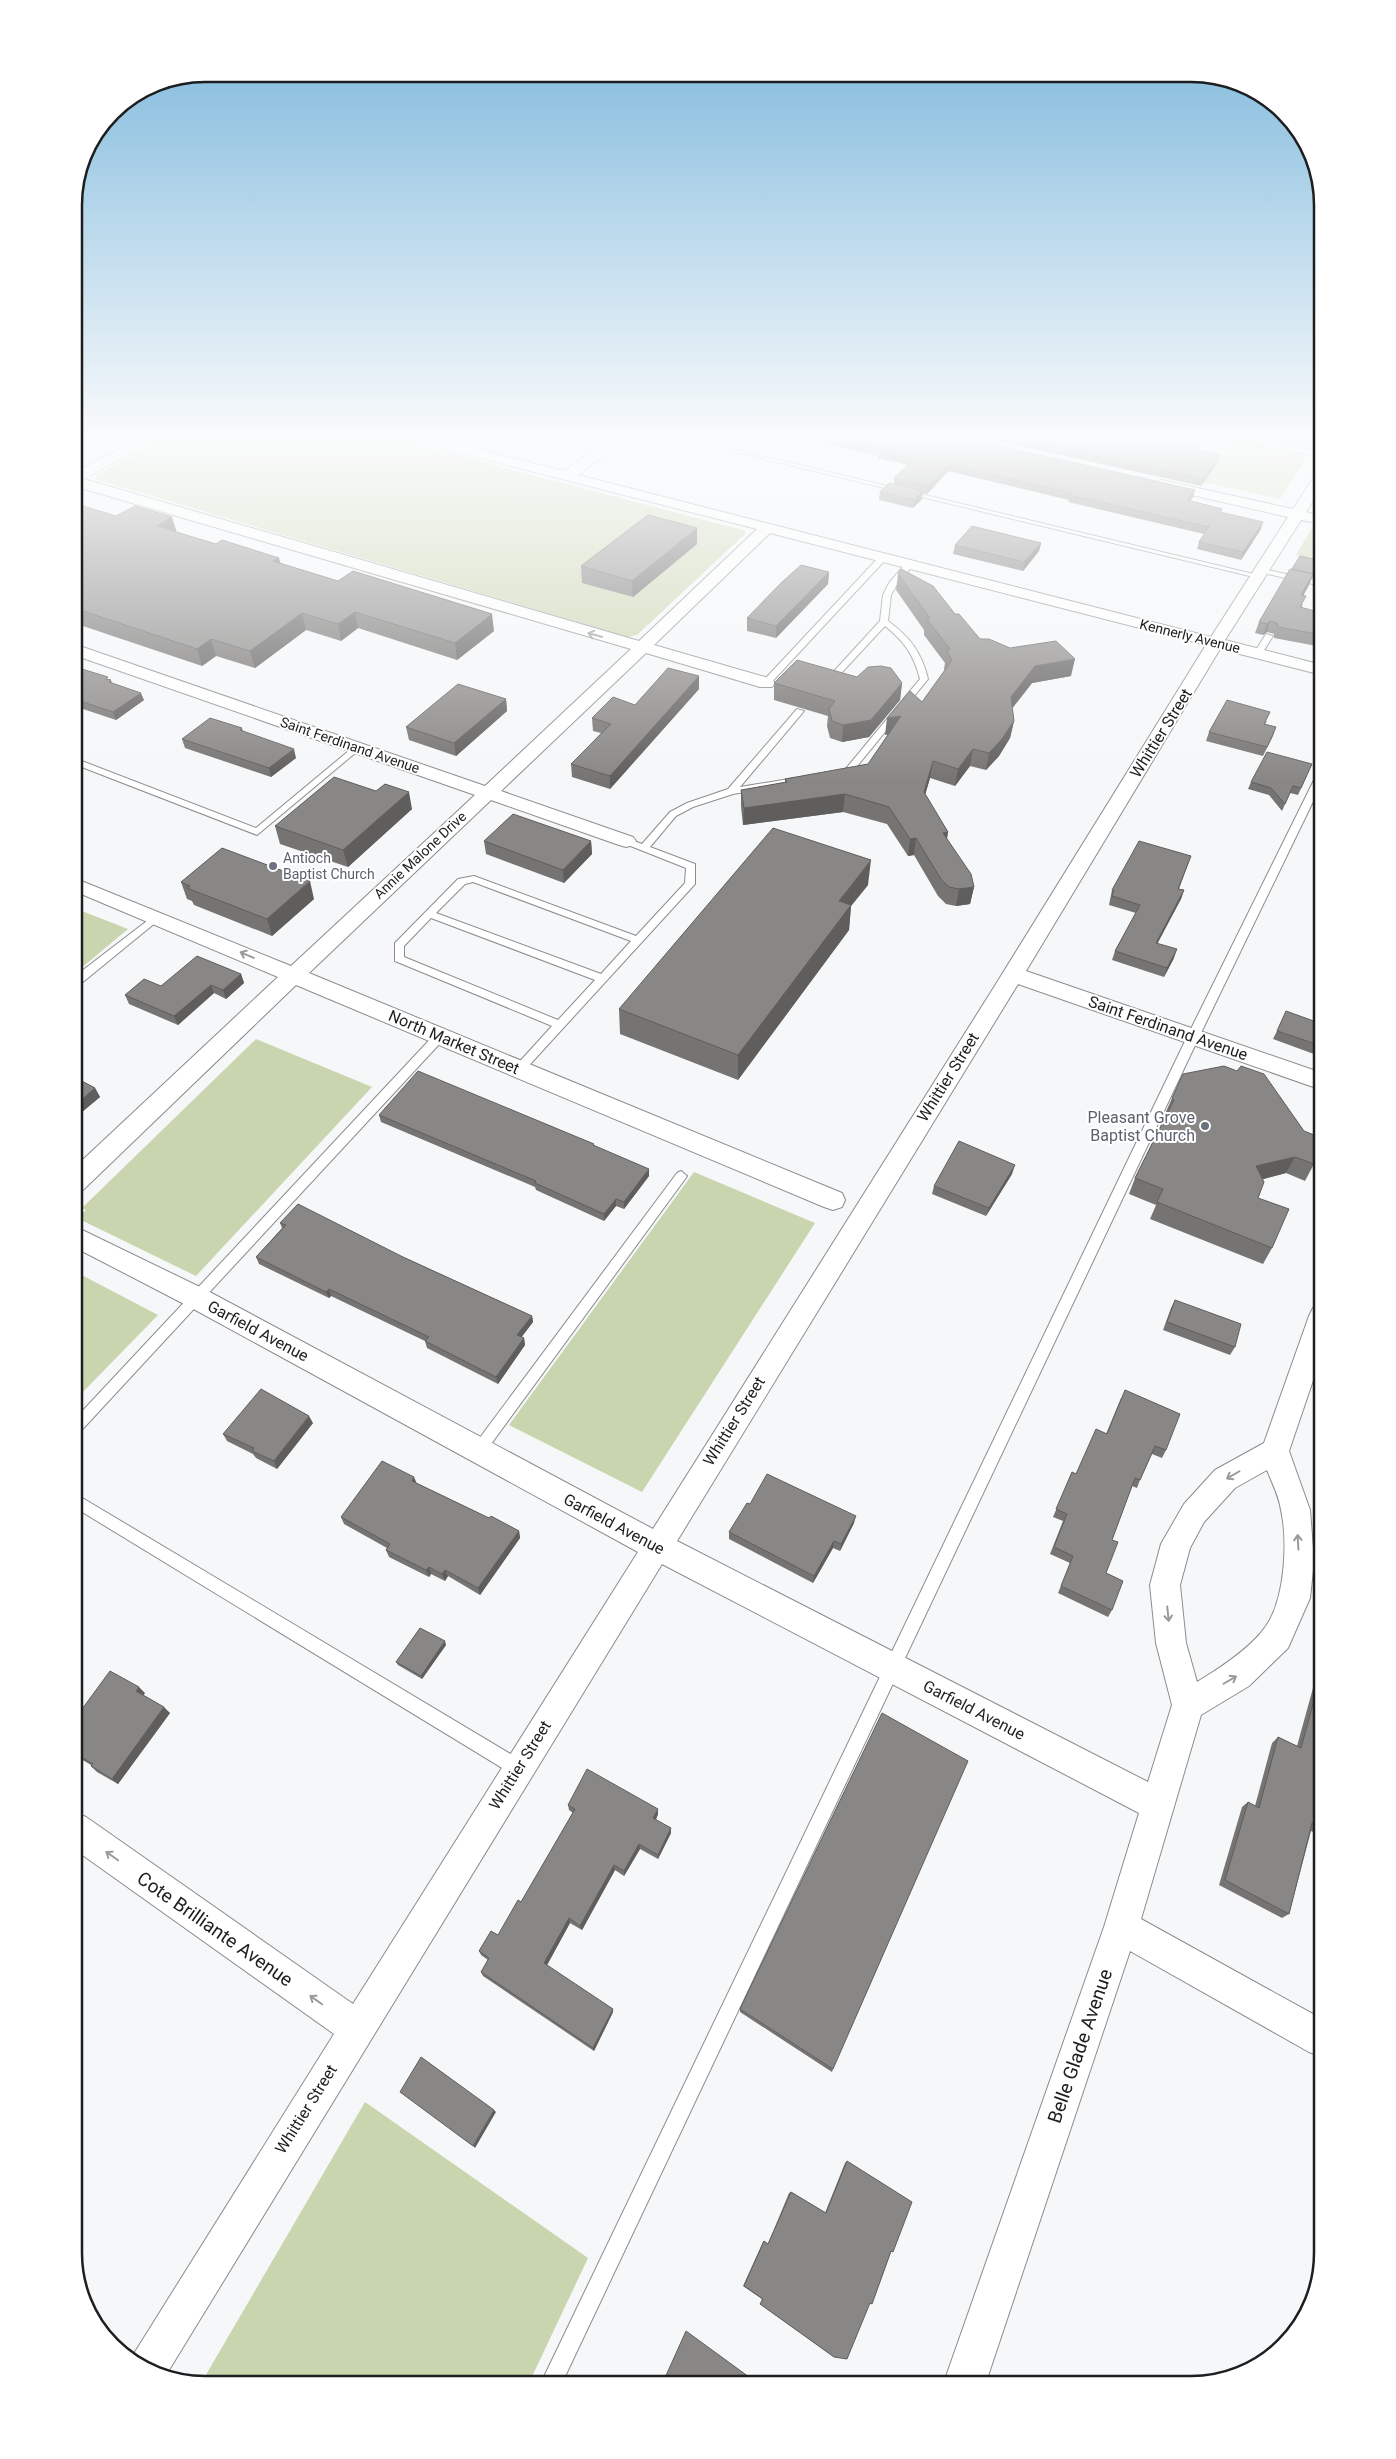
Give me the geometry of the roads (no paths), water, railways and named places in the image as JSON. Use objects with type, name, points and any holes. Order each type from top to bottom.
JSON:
[{"type":"street","points":[[320,553],[766,684]]},
{"type":"street","name":"Annie Malone Drive","points":[[83,1174],[292,974],[642,648],[741,553]]},
{"type":"street","name":"Kennerly Avenue","points":[[863,553],[1314,668]]},
{"type":"street","name":"Whittier Street","points":[[149,2363],[1273,553]]},
{"type":"street","name":"Saint Ferdinand Avenue","points":[[83,652],[626,841]]},
{"type":"street","name":"North Market Street","points":[[83,888],[833,1200]]},
{"type":"street","name":"Saint Ferdinand Avenue","points":[[1013,974],[1314,1079]]},
{"type":"street","name":"Garfield Avenue","points":[[83,1241],[197,1298],[656,1546],[1158,1805]]},
{"type":"street","points":[[1275,1451],[1225,1479],[1194,1513],[1176,1544],[1165,1585],[1171,1643],[1188,1704],[1238,1675],[1277,1637],[1294,1598],[1299,1561],[1296,1510],[1275,1451],[1314,1339]]},
{"type":"street","name":"Belle Glade Avenue","points":[[967,2376],[1121,1927],[1188,1704]]},
{"type":"street","name":"Cote Brilliante Avenue","points":[[83,1836],[356,2028]]},
{"type":"street","points":[[1121,1927],[1314,2036]]},
{"type":"lane","points":[[1173,553],[1260,573],[1314,583]]},
{"type":"lane","points":[[766,684],[883,558]]},
{"type":"lane","points":[[829,681],[884,622],[892,584],[910,564]]},
{"type":"lane","points":[[828,776],[847,773],[924,679],[919,657],[908,639],[884,622]]},
{"type":"lane","points":[[1258,653],[1269,636]]},
{"type":"lane","points":[[731,791],[800,711]]},
{"type":"lane","points":[[83,764],[257,832],[358,747]]},
{"type":"lane","points":[[644,848],[673,814],[690,805],[731,791],[808,779]]},
{"type":"lane","points":[[554,2376],[1193,1037],[1314,790]]},
{"type":"lane","points":[[519,1069],[690,884],[691,866],[626,841]]},
{"type":"lane","points":[[559,1026],[399,959],[399,945],[462,880],[474,879],[638,940]]},
{"type":"lane","points":[[429,914],[602,978]]},
{"type":"lane","points":[[83,976],[156,917]]},
{"type":"lane","points":[[83,1419],[440,1036]]},
{"type":"lane","points":[[478,1451],[681,1176]]},
{"type":"lane","points":[[83,1504],[518,1768]]},
{"type":"place","name":"Antioch Baptist Church","points":[[273,866]]},
{"type":"place","name":"Pleasant Grove Baptist Church","points":[[1205,1126]]}]
